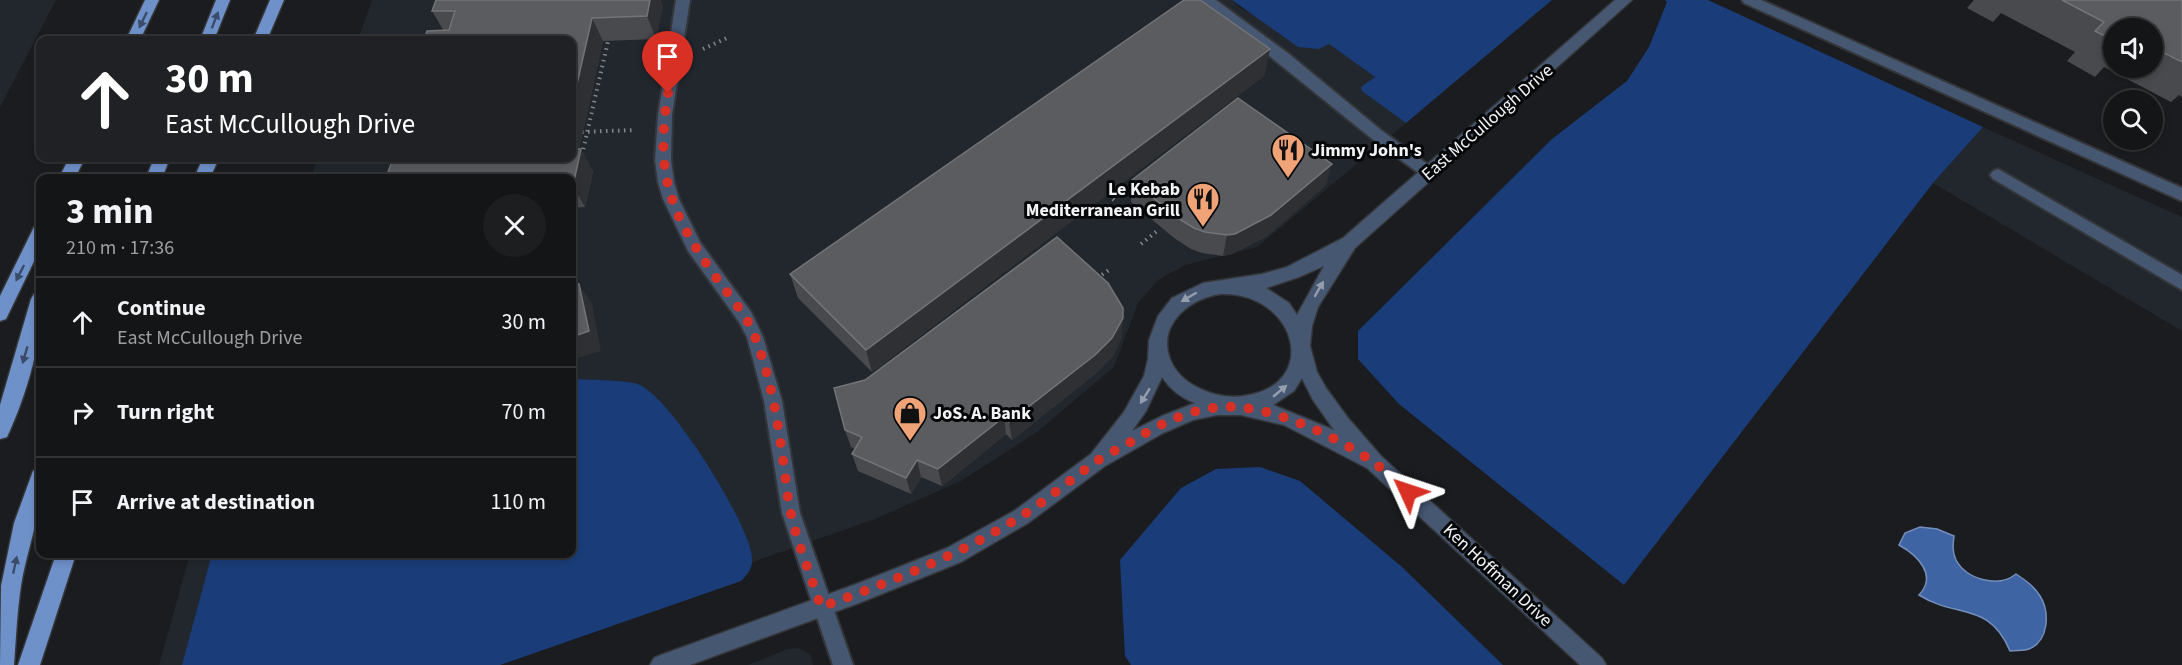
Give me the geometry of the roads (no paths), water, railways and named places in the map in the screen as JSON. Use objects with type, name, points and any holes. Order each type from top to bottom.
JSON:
[{"type":"main road","points":[[135,36],[152,0]]},
{"type":"main road","points":[[209,36],[223,0]]},
{"type":"main road","points":[[263,33],[277,0]]},
{"type":"main road","points":[[263,33],[287,0]]},
{"type":"main road","points":[[0,314],[36,240]]},
{"type":"main road","points":[[0,431],[15,390],[36,314]]},
{"type":"main road","points":[[3,665],[11,586],[24,523],[36,488]]},
{"type":"main road","points":[[29,665],[65,558]]},
{"type":"street","name":"East McCullough Drive","points":[[1098,460],[1147,394],[1157,365],[1165,321],[1178,304],[1196,292],[1218,286],[1253,284],[1282,278],[1349,243],[1625,0]]},
{"type":"street","name":"East McCullough Drive","points":[[661,665],[821,607],[954,555],[1020,517],[1070,483],[1098,460],[1172,420],[1206,409],[1269,400],[1285,388],[1297,372],[1302,330],[1308,309],[1349,243]]},
{"type":"street","name":"East McCullough Drive","points":[[1230,286],[1253,291],[1274,301],[1290,317],[1301,344]]},
{"type":"street","name":"East McCullough Drive","points":[[1160,340],[1160,351],[1167,371],[1182,388],[1202,400],[1235,406]]},
{"type":"street","name":"Ken Hoffman Drive","points":[[1301,344],[1308,372],[1320,396],[1351,438],[1374,462],[1595,665]]},
{"type":"street","name":"Ken Hoffman Drive","points":[[1235,406],[1260,410],[1302,424],[1374,462]]},
{"type":"lane","points":[[683,0],[665,115],[663,160],[666,182],[671,199],[694,246],[745,317],[755,337],[777,419],[791,513],[821,607],[843,665]]},
{"type":"lane","points":[[1207,0],[1284,58],[1376,134],[1429,173]]},
{"type":"lane","points":[[1749,0],[2182,195]]},
{"type":"lane","points":[[1998,176],[2182,284]]},
{"type":"place","name":"Jimmy John's","points":[[1288,179]]},
{"type":"place","name":"Le Kebab Mediterranean Grill","points":[[1203,228]]},
{"type":"place","name":"JoS. A. Bank","points":[[910,442]]}]
